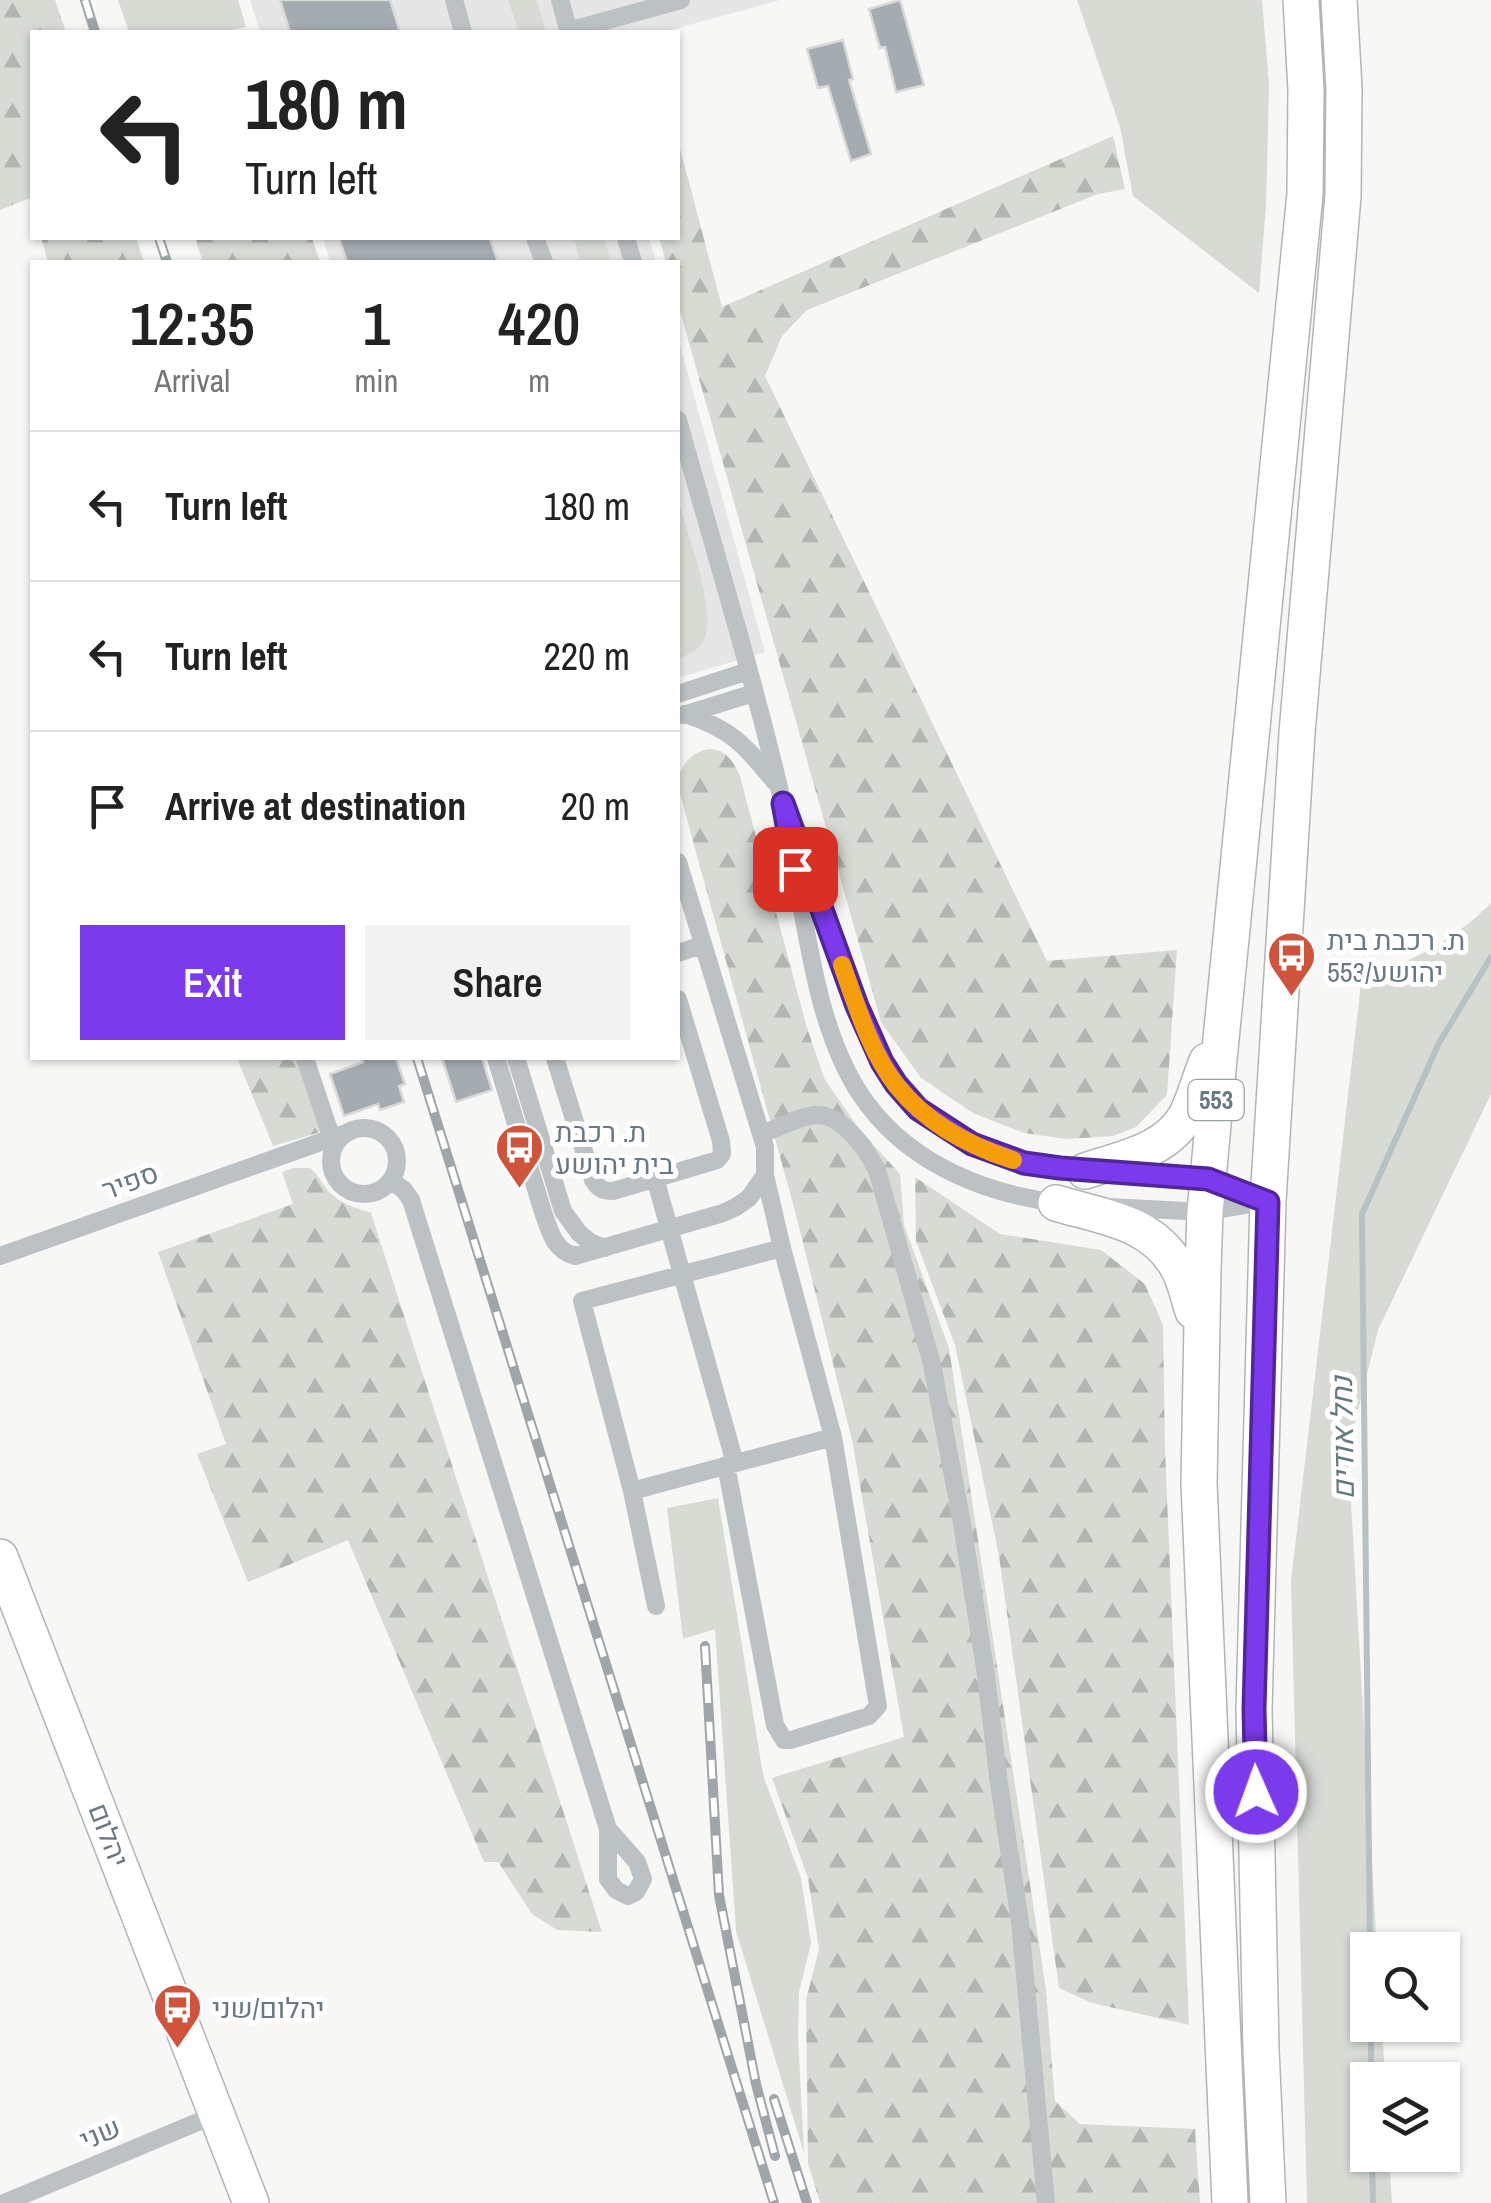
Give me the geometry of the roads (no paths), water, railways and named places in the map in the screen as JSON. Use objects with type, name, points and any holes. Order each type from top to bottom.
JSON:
[{"type":"main road","name":"553","points":[[1230,2203],[1202,1604],[1201,1334],[1207,1195],[1306,194],[1301,0]]},
{"type":"main road","name":"553","points":[[1268,2203],[1254,1709],[1268,1202],[1296,734],[1344,196],[1339,0]]},
{"type":"main road","points":[[1085,1170],[1141,1153],[1176,1130],[1186,1116],[1224,1018]]},
{"type":"main road","points":[[1056,1202],[1153,1236],[1178,1268],[1201,1334]]},
{"type":"main road","name":"יהלום","points":[[0,1556],[251,2203]]},
{"type":"street","points":[[454,0],[462,30]]},
{"type":"street","points":[[560,0],[568,30]]},
{"type":"street","points":[[575,30],[681,0]]},
{"type":"street","points":[[680,427],[781,794],[826,1015],[851,1079],[868,1106],[924,1156],[957,1175],[1016,1197],[1056,1202],[1207,1195],[1268,1202]]},
{"type":"street","points":[[680,693],[748,671]]},
{"type":"street","points":[[681,715],[754,693]]},
{"type":"street","points":[[681,715],[707,722],[738,739],[781,794],[857,1006],[882,1062],[918,1109],[972,1144],[1024,1163],[1268,1202]]},
{"type":"street","points":[[654,1178],[684,1274],[731,1464],[775,1725],[784,1740],[791,1740],[869,1716],[878,1706],[833,1437],[764,1175],[762,1134],[680,869]]},
{"type":"street","points":[[680,951],[702,945]]},
{"type":"street","points":[[555,1060],[598,1188],[613,1191],[717,1160],[722,1154],[721,1141],[680,1006]]},
{"type":"street","points":[[306,1060],[338,1138],[331,1156],[335,1178],[351,1192],[373,1194],[392,1181],[397,1154],[387,1136],[369,1128],[338,1138]]},
{"type":"street","points":[[497,1060],[552,1237],[565,1254],[575,1256],[606,1248],[736,1207],[749,1198],[764,1175]]},
{"type":"street","points":[[517,1060],[563,1210],[579,1233],[606,1248]]},
{"type":"street","points":[[762,1134],[810,1116],[824,1115],[847,1129],[866,1148],[878,1170],[932,1364],[985,1668],[1020,1922],[1046,2203]]},
{"type":"street","name":"ספיר","points":[[0,1256],[338,1138]]},
{"type":"street","points":[[279,1156],[314,1158],[331,1168]]},
{"type":"street","points":[[392,1181],[411,1200],[608,1829]]},
{"type":"street","points":[[656,1606],[632,1491],[582,1302],[782,1248]]},
{"type":"street","points":[[632,1491],[833,1437]]},
{"type":"street","name":"שני","points":[[4,2203],[217,2114]]},
{"type":"waterway","name":"נחל אודים","points":[[1370,1932],[1362,1214],[1439,1043],[1491,957]]},
{"type":"waterway","name":"נחל אודים","points":[[1371,2042],[1371,2062]]},
{"type":"waterway","name":"נחל אודים","points":[[1372,2172],[1373,2203]]},
{"type":"railway","points":[[85,0],[94,30]]},
{"type":"railway","points":[[160,240],[166,260]]},
{"type":"railway","points":[[418,1060],[774,2203]]},
{"type":"railway","points":[[705,1646],[719,1895],[756,2084],[775,2156]]},
{"type":"railway","points":[[774,2099],[807,2203]]},
{"type":"place","name":"ת. רכבת בית יהושע/553","points":[[1292,998]]},
{"type":"place","name":"ת. רכבת בית יהושע","points":[[520,1190]]},
{"type":"place","name":"יהלום/שני","points":[[177,2050]]}]
